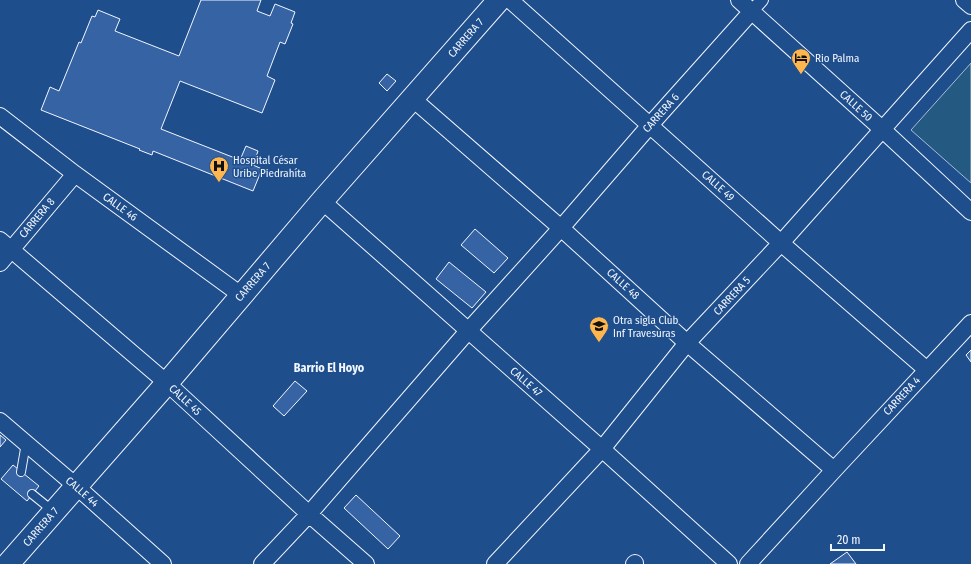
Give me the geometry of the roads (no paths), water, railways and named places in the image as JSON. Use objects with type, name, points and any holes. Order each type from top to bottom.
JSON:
[{"type":"main road","name":"CARRERA 7","points":[[8,564],[168,383],[322,201],[499,0]]},
{"type":"street","name":"CALLE 49","points":[[510,0],[781,243],[927,370]]},
{"type":"street","name":"CALLE 50","points":[[739,0],[757,6],[883,130],[971,212]]},
{"type":"street","points":[[964,0],[971,6]]},
{"type":"street","name":"CARRERA 6","points":[[262,564],[309,514],[468,331],[561,228],[650,124],[757,6]]},
{"type":"street","name":"CARRERA 5","points":[[495,564],[602,449],[687,343],[781,243],[971,30]]},
{"type":"street","name":"CALLE 48","points":[[413,98],[561,228],[687,343],[834,470]]},
{"type":"street","name":"CALLE 46","points":[[0,116],[75,174],[241,295]]},
{"type":"street","name":"CARRERA 8","points":[[0,263],[6,245],[75,174]]},
{"type":"street","name":"CALLE 47","points":[[322,201],[602,449],[729,564]]},
{"type":"street","name":"CALLE 45","points":[[6,245],[168,383],[309,514],[366,564]]},
{"type":"street","name":"CARRERA 4","points":[[748,564],[971,323]]},
{"type":"street","name":"CALLE 44","points":[[0,421],[76,486],[163,564]]},
{"type":"lane","points":[[21,472],[26,443]]},
{"type":"lane","points":[[32,494],[54,512]]},
{"type":"place","name":"Rio Palma","points":[[801,75]]},
{"type":"place","name":"Hospital César Uribe Piedrahíta","points":[[219,183]]},
{"type":"place","name":"Otra sigla Club Inf Travesuras","points":[[599,343]]},
{"type":"district","name":"Barrio El Hoyo","points":[[329,368]]}]
